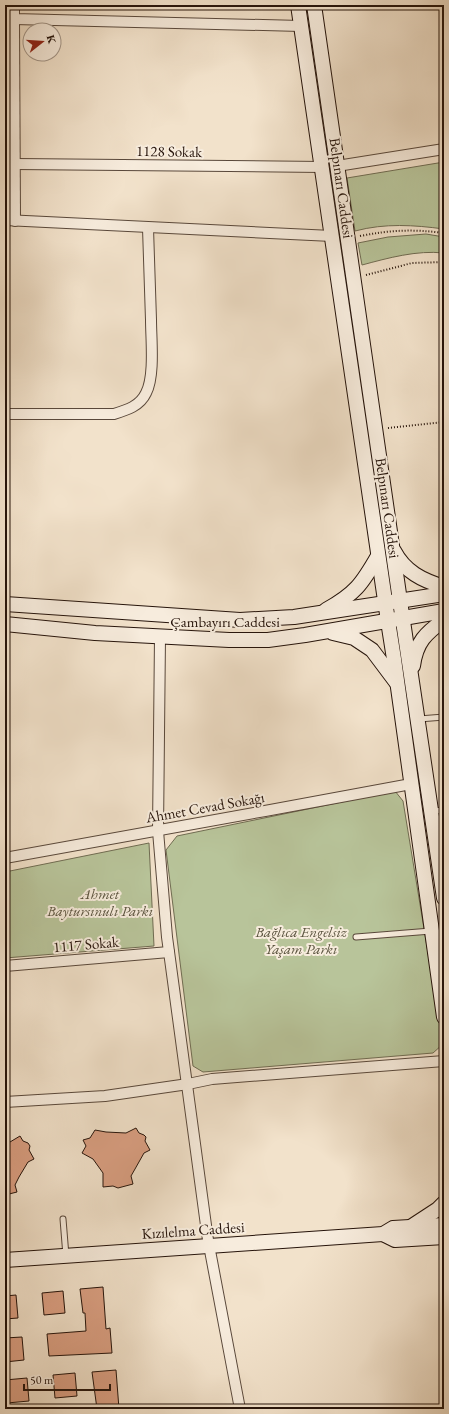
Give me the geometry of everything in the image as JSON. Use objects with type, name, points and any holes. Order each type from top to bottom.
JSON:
[{"type":"street","points":[[14,5],[15,164],[10,221],[332,236]]},
{"type":"street","name":"Belpınarı Caddesi","points":[[298,5],[385,604],[398,684],[444,1016]]},
{"type":"street","name":"Belpınarı Caddesi","points":[[314,5],[402,618],[418,719],[438,810],[444,898]]},
{"type":"street","points":[[14,19],[301,26]]},
{"type":"street","points":[[338,166],[444,150]]},
{"type":"street","name":"1128 Sokak","points":[[15,164],[322,167]]},
{"type":"street","points":[[5,414],[114,414],[128,410],[137,405],[146,393],[150,380],[151,347],[148,228]]},
{"type":"street","points":[[392,547],[399,560],[407,569],[418,576],[444,586]]},
{"type":"street","points":[[320,614],[353,593],[366,577],[378,556]]},
{"type":"street","name":"Çambayırı Caddesi","points":[[5,604],[240,620],[320,614],[444,594]]},
{"type":"street","name":"Çambayırı Caddesi","points":[[5,624],[95,633],[160,637],[268,640],[326,632],[444,611]]},
{"type":"street","points":[[411,676],[414,655],[421,640],[444,620]]},
{"type":"street","points":[[326,632],[354,638],[372,650],[398,684]]},
{"type":"street","points":[[160,637],[158,831],[160,860],[177,1012],[209,1246],[240,1409]]},
{"type":"street","name":"Ahmet Cevad Sokağı","points":[[5,858],[411,784]]},
{"type":"street","name":"1117 Sokak","points":[[5,966],[170,952]]},
{"type":"street","points":[[5,1102],[105,1096],[212,1079],[444,1061]]},
{"type":"street","points":[[444,1203],[414,1233],[444,1249]]},
{"type":"street","name":"Kızılelma Caddesi","points":[[414,1233],[444,1225]]},
{"type":"street","name":"Kızılelma Caddesi","points":[[5,1260],[383,1234],[393,1228],[414,1233],[444,1237]]},
{"type":"lane","points":[[418,719],[444,717]]},
{"type":"lane","points":[[356,937],[432,931]]},
{"type":"lane","points":[[63,1219],[66,1256]]},
{"type":"path","points":[[348,239],[383,232],[419,230],[444,233]]},
{"type":"path","points":[[353,279],[412,263],[444,262]]},
{"type":"path","points":[[375,430],[444,422]]},
{"type":"green space","points":[[444,162],[444,229],[422,226],[388,226],[366,228],[355,231],[347,178]]},
{"type":"green space","points":[[426,234],[444,237],[444,253],[434,252],[392,257],[362,265],[358,243],[388,237]]},
{"type":"green space","name":"Bağlıca Engelsiz Yaşam Parkı","points":[[395,791],[403,801],[443,1044],[433,1053],[203,1072],[193,1066],[166,850],[177,836]]},
{"type":"green space","name":"Ahmet Baytursınulı Parkı","points":[[149,843],[154,946],[5,958],[5,872]]},
{"type":"building","points":[[136,1128],[139,1133],[146,1137],[145,1141],[150,1150],[144,1153],[131,1176],[133,1184],[118,1188],[113,1186],[103,1187],[103,1173],[93,1159],[82,1153],[86,1146],[83,1140],[90,1138],[95,1130],[126,1133]]},
{"type":"building","points":[[20,1136],[23,1141],[28,1143],[30,1146],[29,1150],[34,1159],[28,1162],[19,1177],[15,1185],[17,1192],[5,1195],[5,1141],[10,1142]]},
{"type":"building","points":[[103,1287],[106,1329],[110,1328],[112,1353],[49,1356],[47,1334],[86,1331],[85,1313],[83,1313],[80,1289]]},
{"type":"building","points":[[63,1291],[65,1313],[44,1315],[42,1293]]},
{"type":"building","points":[[16,1295],[18,1318],[5,1319],[5,1296]]},
{"type":"building","points":[[22,1337],[24,1360],[5,1362],[5,1338]]},
{"type":"building","points":[[116,1370],[119,1409],[97,1409],[92,1372]]},
{"type":"building","points":[[75,1373],[77,1396],[55,1398],[53,1375]]},
{"type":"building","points":[[27,1378],[29,1401],[7,1403],[5,1380]]}]
